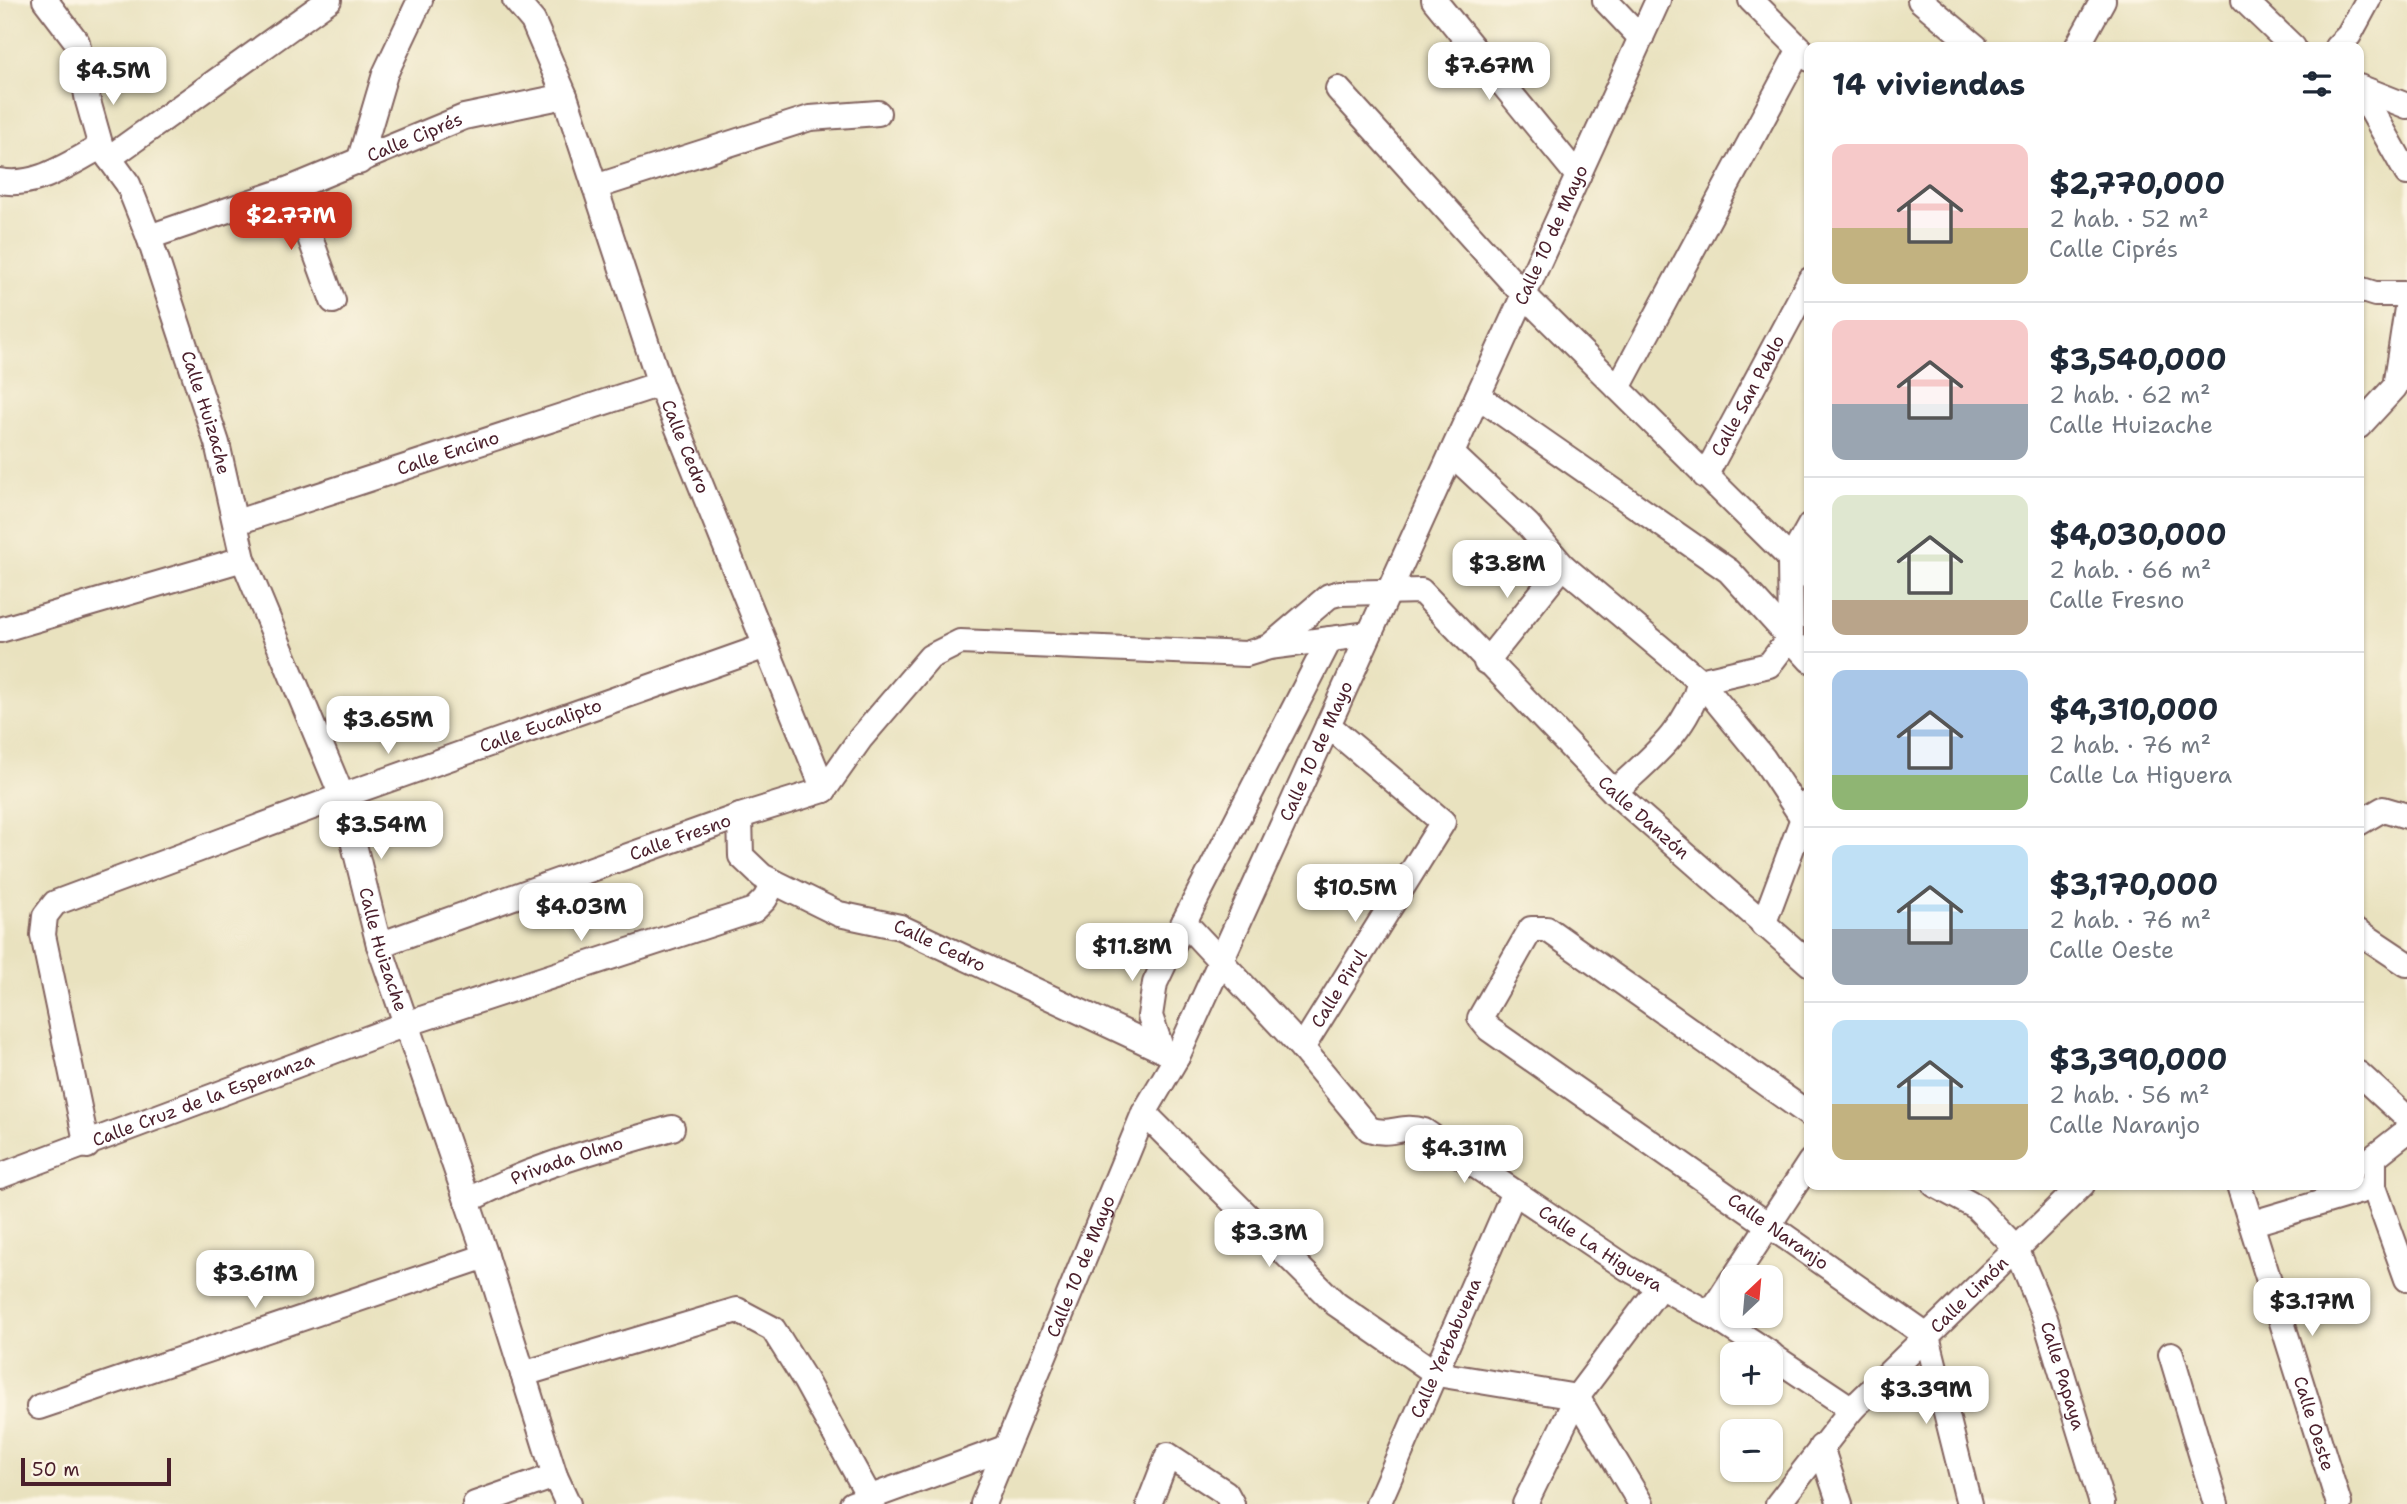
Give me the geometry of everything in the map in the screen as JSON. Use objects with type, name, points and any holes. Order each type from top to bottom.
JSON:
[{"type":"street","name":"Calle Huizache","points":[[45,0],[77,42],[88,101],[105,152],[128,184],[149,237],[217,443],[243,559],[342,796],[379,944],[486,1256],[555,1475],[568,1504]]},
{"type":"street","points":[[0,181],[13,184],[41,178],[105,152],[329,0]]},
{"type":"street","points":[[359,162],[385,74],[420,0]]},
{"type":"street","name":"Calle Cedro","points":[[515,0],[533,21],[565,96],[660,384],[824,790]]},
{"type":"street","points":[[1434,0],[1578,176]]},
{"type":"street","points":[[1605,0],[1641,38]]},
{"type":"street","name":"Calle 10 de Mayo","points":[[983,1504],[1169,1053],[1220,962],[1658,0]]},
{"type":"street","points":[[1751,0],[1804,53]]},
{"type":"street","points":[[1920,0],[1970,42]]},
{"type":"street","points":[[2080,42],[2103,0]]},
{"type":"street","points":[[2244,0],[2287,42]]},
{"type":"street","points":[[2342,42],[2368,0]]},
{"type":"street","points":[[1618,388],[1804,56]]},
{"type":"street","points":[[1338,89],[1524,295],[1804,573]]},
{"type":"street","points":[[2364,90],[2407,106]]},
{"type":"street","name":"Calle Ciprés","points":[[149,237],[292,188],[464,117],[565,96]]},
{"type":"street","points":[[2364,97],[2407,173]]},
{"type":"street","points":[[595,187],[810,118],[878,113]]},
{"type":"street","points":[[292,188],[333,301]]},
{"type":"street","points":[[2364,291],[2375,294],[2407,295]]},
{"type":"street","name":"Calle San Pablo","points":[[1705,476],[1802,306]]},
{"type":"street","points":[[2364,421],[2395,387],[2407,308]]},
{"type":"street","name":"Calle Encino","points":[[237,523],[660,384]]},
{"type":"street","points":[[1478,396],[1729,570],[1804,652]]},
{"type":"street","points":[[1452,454],[1528,525],[1563,566],[1700,681],[1804,809]]},
{"type":"street","points":[[1700,681],[1769,665],[1791,636],[1790,561],[1804,536]]},
{"type":"street","points":[[0,629],[243,559]]},
{"type":"street","points":[[1486,662],[1563,566]]},
{"type":"street","name":"Calle Danzón","points":[[1269,647],[1329,596],[1390,590],[1421,592],[1614,792],[1804,959]]},
{"type":"street","points":[[824,790],[860,739],[930,657],[960,642],[1246,654],[1269,647],[1370,634]]},
{"type":"street","points":[[1169,1053],[1150,1016],[1155,983],[1330,639]]},
{"type":"street","name":"Calle Eucalipto","points":[[87,1146],[43,935],[45,916],[55,902],[342,796],[766,646]]},
{"type":"street","points":[[1614,792],[1671,740],[1694,705],[1700,681]]},
{"type":"street","name":"Calle Pirul","points":[[1302,1048],[1444,822],[1328,725]]},
{"type":"street","points":[[1261,777],[1308,770]]},
{"type":"street","name":"Calle Fresno","points":[[379,944],[740,816],[824,790]]},
{"type":"street","points":[[2364,819],[2383,809],[2407,816]]},
{"type":"street","name":"Calle Cedro","points":[[740,816],[741,856],[762,876],[839,914],[900,927],[1169,1053]]},
{"type":"street","points":[[1763,925],[1804,821]]},
{"type":"street","name":"Calle Cruz de la Esperanza","points":[[0,1176],[87,1146],[406,1024],[754,911],[765,899],[774,882]]},
{"type":"street","name":"Calle La Higuera","points":[[1184,922],[1302,1048],[1369,1129],[1382,1134],[1409,1126],[1424,1131],[1659,1288],[1710,1314],[1752,1342]]},
{"type":"street","name":"Calle Naranjo","points":[[1804,1111],[1547,929],[1531,929],[1518,947],[1480,1018],[1489,1030],[1927,1336]]},
{"type":"street","points":[[2364,935],[2407,964]]},
{"type":"street","points":[[2364,1079],[2407,1118]]},
{"type":"street","points":[[1144,1113],[1336,1304],[1437,1374],[1577,1397],[1641,1504]]},
{"type":"street","name":"Privada Olmo","points":[[467,1201],[528,1171],[672,1128]]},
{"type":"street","points":[[2407,1131],[2374,1157],[2374,1187],[2407,1279]]},
{"type":"street","points":[[1742,1265],[1804,1171]]},
{"type":"street","points":[[2364,1190],[2374,1187]]},
{"type":"street","points":[[1944,1190],[1976,1207],[2016,1248]]},
{"type":"street","name":"Calle Limón","points":[[1778,1504],[1852,1409],[2077,1190]]},
{"type":"street","name":"Calle Oeste","points":[[2241,1190],[2339,1504]]},
{"type":"street","points":[[2253,1223],[2364,1190]]},
{"type":"street","name":"Calle Yerbabuena","points":[[1378,1504],[1437,1374],[1514,1192]]},
{"type":"street","name":"Calle Papaya","points":[[2016,1248],[2045,1318],[2102,1504]]},
{"type":"street","points":[[39,1407],[486,1256]]},
{"type":"street","points":[[1525,1504],[1577,1397],[1659,1288]]},
{"type":"street","points":[[1710,1314],[1720,1299]]},
{"type":"street","points":[[523,1374],[737,1310],[773,1329],[805,1380],[861,1501],[1005,1448]]},
{"type":"street","points":[[1927,1336],[1969,1504]]},
{"type":"street","points":[[2171,1354],[2216,1504]]},
{"type":"street","name":"Calle La Higuera","points":[[1783,1363],[1852,1409]]},
{"type":"street","points":[[1821,1447],[1840,1504]]},
{"type":"street","points":[[1149,1504],[1168,1455],[1226,1493],[1232,1504]]},
{"type":"street","points":[[475,1504],[555,1475]]}]
